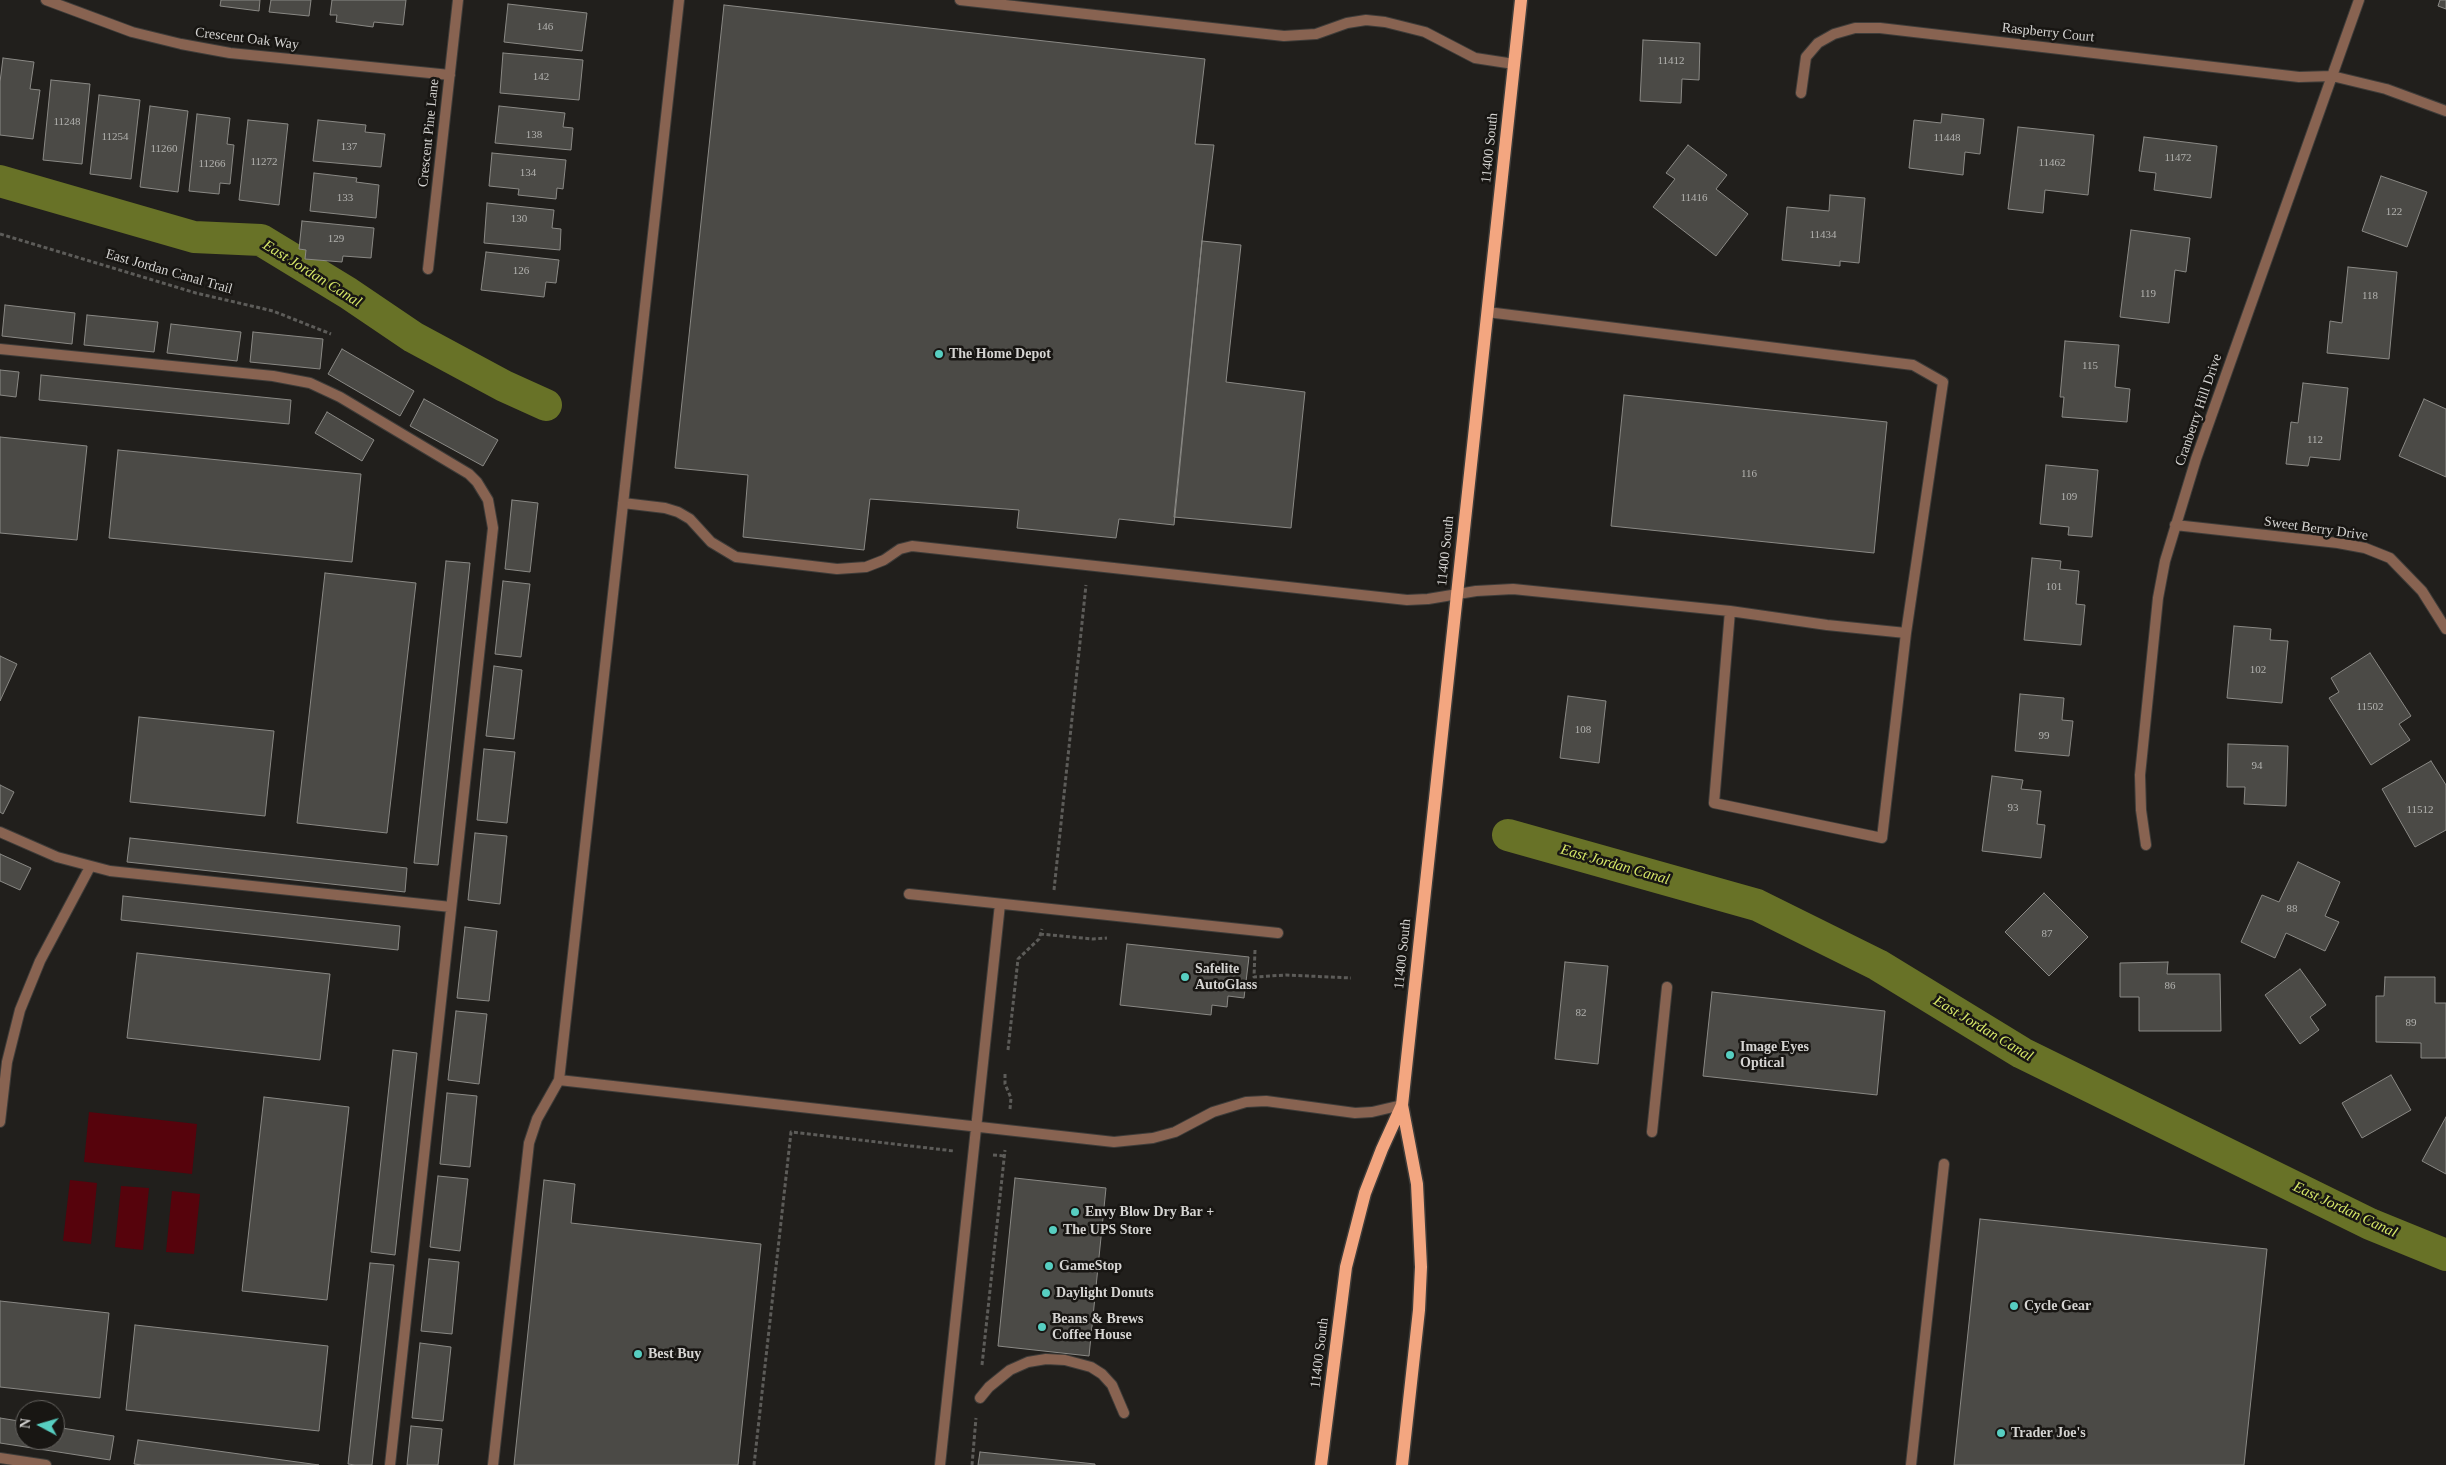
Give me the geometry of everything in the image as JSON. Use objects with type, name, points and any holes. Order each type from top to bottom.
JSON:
[{"type":"main road","name":"11400 South","points":[[1402,1465],[1419,1310],[1421,1267],[1417,1184],[1402,1105],[1521,0]]},
{"type":"main road","name":"11400 South","points":[[1321,1465],[1346,1267],[1365,1194],[1382,1148],[1402,1105]]},
{"type":"street","name":"Crescent Oak Way","points":[[46,0],[132,32],[190,46],[230,53],[450,75]]},
{"type":"street","name":"Crescent Pine Lane","points":[[428,269],[458,0]]},
{"type":"street","points":[[493,1465],[529,1143],[537,1119],[559,1080],[679,0]]},
{"type":"street","points":[[960,0],[1284,36],[1316,34],[1347,23],[1366,20],[1385,22],[1425,32],[1475,58],[1514,64]]},
{"type":"street","name":"Cranberry Hill Drive","points":[[2146,845],[2141,810],[2140,775],[2158,598],[2175,525],[2196,459],[2358,0]]},
{"type":"street","name":"Raspberry Court","points":[[1801,93],[1806,57],[1818,43],[1834,34],[1856,28],[1880,28],[2299,77],[2332,76],[2386,89],[2446,111]]},
{"type":"street","points":[[1487,312],[1914,365],[1943,382],[1906,633],[1882,838],[1714,803],[1730,611]]},
{"type":"street","points":[[0,350],[273,376],[310,384],[340,397],[469,474],[488,500],[493,528],[390,1465]]},
{"type":"street","points":[[623,503],[665,508],[678,512],[690,519],[711,542],[723,551],[749,560],[852,569],[875,564],[900,549],[912,546],[1392,598],[1428,600],[1493,590],[1534,590],[1730,611],[1827,626],[1906,633]]},
{"type":"street","name":"Sweet Berry Drive","points":[[2175,525],[2338,543],[2365,548],[2390,558],[2422,592],[2446,629]]},
{"type":"street","points":[[0,832],[57,857],[90,867],[138,875],[451,907]]},
{"type":"street","points":[[0,1122],[7,1062],[20,1010],[40,961],[90,867]]},
{"type":"street","points":[[909,894],[1278,933]]},
{"type":"street","points":[[940,1465],[1000,904]]},
{"type":"street","points":[[1652,1132],[1667,987]]},
{"type":"street","points":[[559,1080],[1114,1142],[1134,1142],[1175,1132],[1214,1112],[1246,1102],[1266,1101],[1355,1113],[1372,1112],[1402,1105]]},
{"type":"street","points":[[1911,1465],[1944,1164]]},
{"type":"street","points":[[980,1398],[989,1387],[1010,1370],[1028,1362],[1046,1359],[1065,1360],[1091,1367],[1102,1374],[1112,1385],[1124,1413]]},
{"type":"street","points":[[0,1458],[46,1465]]},
{"type":"path","name":"East Jordan Canal Trail","points":[[0,234],[196,293],[273,311],[331,334]]},
{"type":"path","points":[[1007,1057],[1018,959],[1039,939],[1054,887],[1088,565]]},
{"type":"path","points":[[1040,934],[1093,939],[1110,937]]},
{"type":"path","points":[[1251,946],[1256,955],[1254,977],[1286,975],[1352,978]]},
{"type":"path","points":[[982,1369],[1011,1098],[1005,1084],[1006,1067]]},
{"type":"path","points":[[754,1465],[791,1132],[1005,1156]]},
{"type":"path","points":[[972,1465],[976,1417]]},
{"type":"shaded area","points":[[89,1112],[197,1124],[192,1174],[84,1162]]},
{"type":"shaded area","points":[[70,1180],[97,1183],[91,1244],[63,1241]]},
{"type":"shaded area","points":[[121,1186],[149,1188],[143,1250],[115,1247]]},
{"type":"shaded area","points":[[172,1191],[200,1194],[194,1254],[166,1252]]},
{"type":"building","points":[[221,0],[260,0],[259,11],[220,6]]},
{"type":"building","points":[[271,0],[311,0],[309,16],[269,12]]},
{"type":"building","points":[[332,0],[406,0],[403,25],[374,22],[373,27],[336,22],[337,15],[330,15]]},
{"type":"building","points":[[2440,0],[2446,0],[2446,9],[2438,6]]},
{"type":"building","points":[[508,4],[587,13],[582,51],[504,42]]},
{"type":"building","name":"The Home Depot","points":[[724,5],[1205,59],[1195,144],[1214,145],[1202,241],[1174,525],[1119,519],[1116,538],[1017,528],[1019,510],[870,499],[864,550],[743,537],[748,475],[675,468]]},
{"type":"building","points":[[1643,40],[1700,43],[1699,80],[1682,79],[1681,103],[1640,101]]},
{"type":"building","points":[[503,53],[583,60],[579,100],[500,93]]},
{"type":"building","points":[[3,58],[34,62],[30,89],[40,90],[33,139],[0,135],[0,82]]},
{"type":"building","points":[[51,80],[90,84],[82,164],[43,160]]},
{"type":"building","points":[[99,95],[140,100],[131,179],[90,174]]},
{"type":"building","points":[[150,106],[188,111],[178,192],[140,187]]},
{"type":"building","points":[[499,106],[565,113],[563,127],[573,128],[571,150],[495,143]]},
{"type":"building","points":[[197,114],[230,118],[227,144],[234,145],[230,184],[220,183],[219,194],[189,191]]},
{"type":"building","points":[[1942,114],[1984,119],[1980,154],[1965,152],[1963,175],[1909,168],[1914,120],[1941,123]]},
{"type":"building","points":[[248,120],[288,124],[279,205],[239,200]]},
{"type":"building","points":[[318,120],[366,125],[365,132],[385,134],[381,167],[313,161]]},
{"type":"building","points":[[2018,127],[2094,135],[2088,195],[2045,190],[2043,213],[2008,209]]},
{"type":"building","points":[[2144,137],[2217,146],[2211,198],[2154,190],[2156,173],[2139,171]]},
{"type":"building","points":[[1688,145],[1727,175],[1716,189],[1748,214],[1716,256],[1653,207],[1675,179],[1666,173]]},
{"type":"building","points":[[492,153],[566,160],[563,189],[557,188],[556,199],[518,195],[519,189],[489,186]]},
{"type":"building","points":[[314,173],[357,178],[356,182],[379,185],[376,218],[310,211]]},
{"type":"building","points":[[2381,176],[2427,192],[2407,247],[2362,231]]},
{"type":"building","points":[[1830,195],[1865,198],[1859,263],[1840,261],[1840,266],[1782,260],[1787,207],[1829,211]]},
{"type":"building","points":[[487,203],[554,210],[552,228],[561,229],[560,250],[484,243]]},
{"type":"building","points":[[302,221],[374,228],[371,258],[343,256],[342,262],[305,259],[306,250],[299,249]]},
{"type":"building","points":[[2131,230],[2190,238],[2186,272],[2175,270],[2169,323],[2120,317]]},
{"type":"building","points":[[1202,241],[1241,245],[1226,382],[1305,392],[1291,528],[1174,517]]},
{"type":"building","points":[[486,252],[559,260],[556,283],[546,282],[544,297],[481,290]]},
{"type":"building","points":[[2348,267],[2397,272],[2389,359],[2327,353],[2330,321],[2342,323]]},
{"type":"building","points":[[5,305],[75,313],[72,344],[2,336]]},
{"type":"building","points":[[87,315],[158,322],[154,352],[84,345]]},
{"type":"building","points":[[171,324],[241,332],[237,361],[167,353]]},
{"type":"building","points":[[253,332],[323,339],[320,369],[250,362]]},
{"type":"building","points":[[2065,341],[2119,345],[2115,387],[2130,389],[2127,422],[2062,417],[2064,397],[2060,397]]},
{"type":"building","points":[[342,349],[414,391],[400,416],[328,374]]},
{"type":"building","points":[[0,370],[19,372],[16,397],[0,395]]},
{"type":"building","points":[[41,375],[291,400],[289,424],[39,400]]},
{"type":"building","points":[[2303,383],[2348,388],[2340,460],[2310,457],[2308,466],[2286,464],[2291,422],[2298,423]]},
{"type":"building","points":[[1624,395],[1887,422],[1874,553],[1611,526]]},
{"type":"building","points":[[424,399],[498,440],[483,466],[410,426]]},
{"type":"building","points":[[2424,399],[2446,409],[2446,477],[2399,456]]},
{"type":"building","points":[[327,412],[374,440],[362,461],[315,433]]},
{"type":"building","points":[[0,437],[87,446],[77,540],[0,533]]},
{"type":"building","points":[[118,450],[361,474],[352,562],[109,538]]},
{"type":"building","points":[[2046,465],[2098,470],[2092,537],[2068,535],[2069,527],[2040,524]]},
{"type":"building","points":[[512,500],[538,503],[530,572],[505,569]]},
{"type":"building","points":[[2032,558],[2061,561],[2060,569],[2079,571],[2076,604],[2085,605],[2081,645],[2024,640]]},
{"type":"building","points":[[446,561],[470,563],[438,865],[414,863]]},
{"type":"building","points":[[325,573],[416,583],[387,833],[297,823]]},
{"type":"building","points":[[503,581],[530,584],[521,657],[495,654]]},
{"type":"building","points":[[2234,626],[2271,629],[2270,640],[2288,641],[2282,703],[2227,698]]},
{"type":"building","points":[[2370,653],[2411,716],[2399,724],[2410,740],[2371,765],[2329,698],[2339,692],[2331,678]]},
{"type":"building","points":[[0,656],[17,664],[0,701]]},
{"type":"building","points":[[494,666],[522,670],[514,739],[486,736]]},
{"type":"building","points":[[2020,694],[2064,698],[2062,720],[2073,721],[2069,756],[2015,751]]},
{"type":"building","points":[[1568,696],[1606,701],[1599,763],[1560,758]]},
{"type":"building","points":[[139,717],[274,731],[265,816],[130,802]]},
{"type":"building","points":[[2228,744],[2288,746],[2286,806],[2244,804],[2245,787],[2227,787]]},
{"type":"building","points":[[484,749],[515,752],[507,823],[477,820]]},
{"type":"building","points":[[2431,761],[2446,785],[2446,830],[2415,847],[2382,789]]},
{"type":"building","points":[[1992,776],[2023,780],[2021,789],[2041,791],[2037,824],[2045,825],[2041,858],[1982,851]]},
{"type":"building","points":[[0,785],[14,792],[3,814],[0,812]]},
{"type":"building","points":[[475,833],[507,836],[500,904],[468,900]]},
{"type":"building","points":[[130,838],[407,868],[405,892],[127,862]]},
{"type":"building","points":[[0,854],[31,868],[20,890],[0,881]]},
{"type":"building","points":[[2298,862],[2340,882],[2325,916],[2339,922],[2325,951],[2286,933],[2275,958],[2241,942],[2262,895],[2279,902]]},
{"type":"building","points":[[2044,893],[2088,937],[2049,976],[2005,932]]},
{"type":"building","points":[[123,896],[400,926],[398,950],[121,920]]},
{"type":"building","points":[[465,927],[497,931],[489,1001],[457,998]]},
{"type":"building","name":"Safelite AutoGlass","points":[[1127,944],[1249,957],[1244,998],[1228,996],[1227,1007],[1212,1005],[1211,1015],[1120,1005]]},
{"type":"building","points":[[137,953],[330,974],[320,1060],[127,1038]]},
{"type":"building","points":[[1565,962],[1608,966],[1598,1064],[1555,1059]]},
{"type":"building","points":[[2168,962],[2167,974],[2220,974],[2221,1031],[2139,1031],[2139,997],[2120,997],[2120,963]]},
{"type":"building","points":[[2300,969],[2326,1005],[2310,1017],[2319,1030],[2300,1044],[2265,995]]},
{"type":"building","points":[[2385,977],[2435,977],[2435,1003],[2446,1003],[2446,1058],[2421,1058],[2421,1043],[2376,1042],[2376,996],[2384,996]]},
{"type":"building","points":[[1712,992],[1885,1011],[1877,1095],[1703,1076]]},
{"type":"building","points":[[456,1011],[487,1014],[479,1084],[448,1080]]},
{"type":"building","points":[[393,1050],[417,1053],[395,1255],[371,1252]]},
{"type":"building","points":[[2391,1075],[2411,1110],[2362,1138],[2342,1103]]},
{"type":"building","points":[[447,1093],[477,1096],[470,1167],[440,1164]]},
{"type":"building","points":[[264,1097],[349,1107],[327,1300],[242,1291]]},
{"type":"building","points":[[2446,1117],[2446,1174],[2422,1161]]},
{"type":"building","points":[[438,1176],[468,1179],[460,1251],[430,1247]]},
{"type":"building","points":[[1015,1178],[1106,1188],[1089,1356],[998,1346]]},
{"type":"building","name":"Best Buy","points":[[544,1180],[575,1184],[571,1223],[761,1244],[738,1465],[514,1465]]},
{"type":"building","points":[[1980,1219],[2267,1249],[2244,1465],[1954,1465]]},
{"type":"building","points":[[429,1259],[459,1262],[452,1334],[421,1331]]},
{"type":"building","points":[[370,1263],[394,1265],[372,1465],[355,1465],[348,1464]]},
{"type":"building","points":[[0,1301],[109,1313],[100,1398],[0,1387]]},
{"type":"building","points":[[135,1325],[328,1346],[319,1431],[126,1410]]},
{"type":"building","points":[[420,1343],[451,1347],[443,1421],[412,1418]]},
{"type":"building","points":[[0,1418],[15,1420],[15,1445],[0,1443]]},
{"type":"building","points":[[411,1426],[442,1429],[438,1465],[407,1465]]},
{"type":"building","points":[[65,1429],[114,1436],[110,1460],[45,1450],[65,1450]]},
{"type":"building","points":[[138,1440],[319,1465],[134,1464]]},
{"type":"building","points":[[980,1452],[1095,1464],[1095,1465],[978,1465]]},
{"type":"waterway","name":"East Jordan Canal","points":[[0,181],[194,237],[261,240],[348,293],[413,337],[504,386],[546,405]]},
{"type":"waterway","name":"East Jordan Canal","points":[[1508,835],[1757,905],[1878,965],[2022,1053],[2370,1224],[2446,1255]]},
{"type":"place","name":"The Home Depot","points":[[939,354]]},
{"type":"place","name":"Safelite AutoGlass","points":[[1185,977]]},
{"type":"place","name":"Image Eyes Optical","points":[[1730,1055]]},
{"type":"place","name":"Envy Blow Dry Bar +","points":[[1075,1212]]},
{"type":"place","name":"The UPS Store","points":[[1053,1230]]},
{"type":"place","name":"GameStop","points":[[1049,1266]]},
{"type":"place","name":"Daylight Donuts","points":[[1046,1293]]},
{"type":"place","name":"Cycle Gear","points":[[2014,1306]]},
{"type":"place","name":"Beans & Brews Coffee House","points":[[1042,1327]]},
{"type":"place","name":"Best Buy","points":[[638,1354]]},
{"type":"place","name":"Trader Joe's","points":[[2001,1433]]}]
